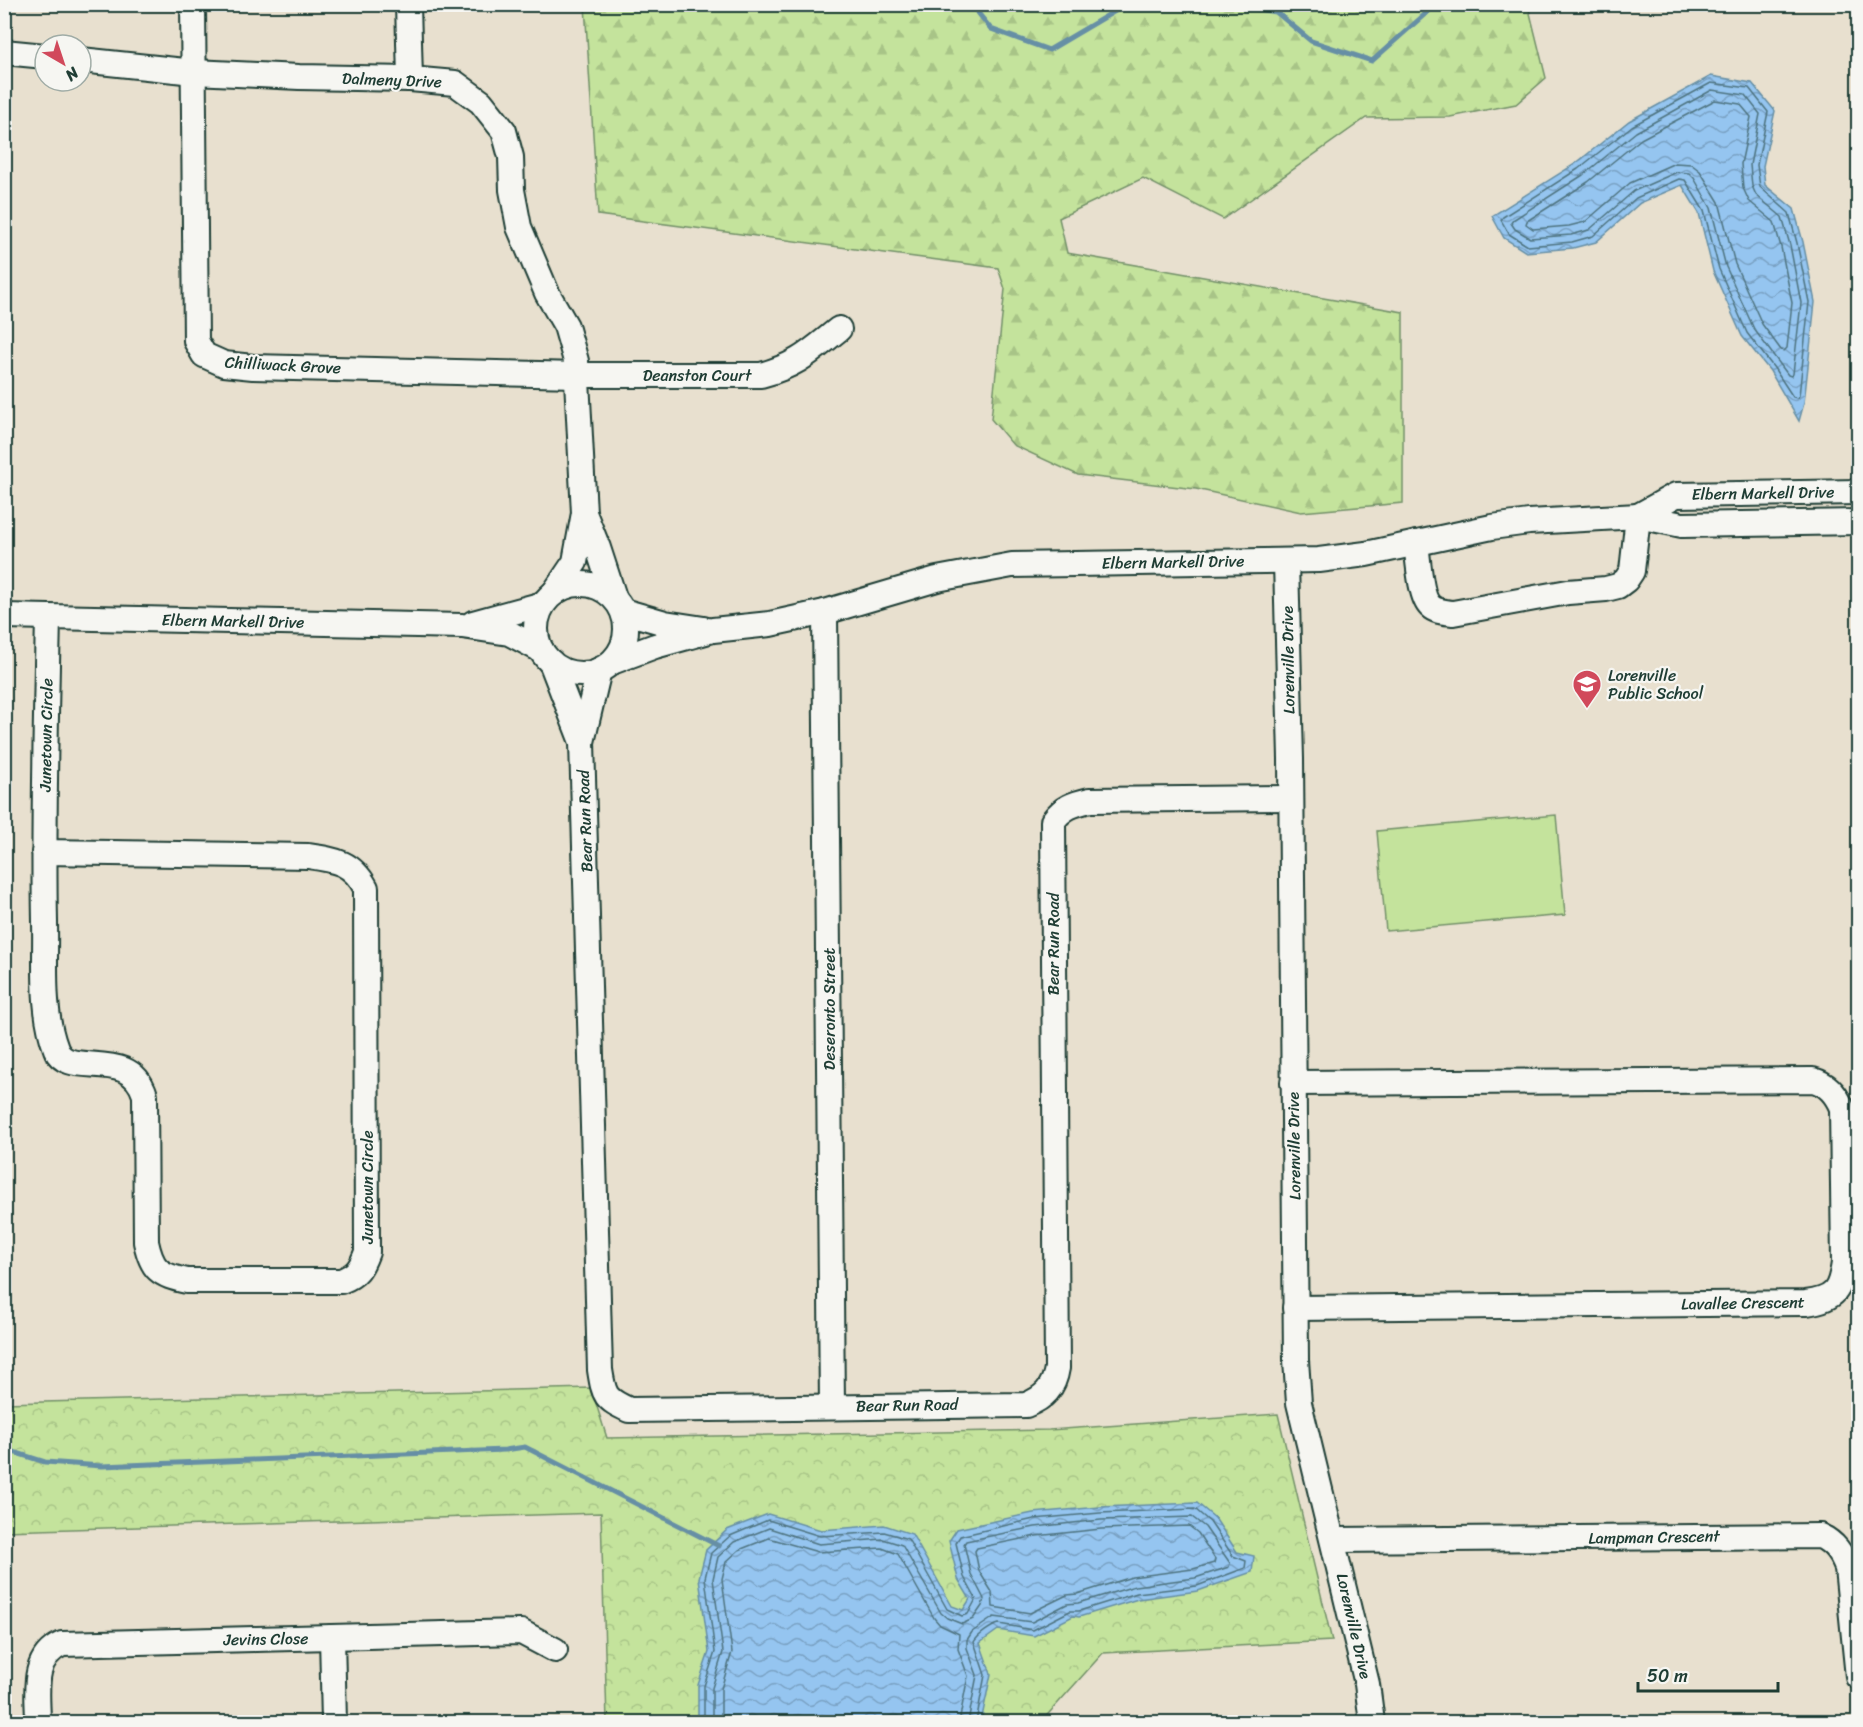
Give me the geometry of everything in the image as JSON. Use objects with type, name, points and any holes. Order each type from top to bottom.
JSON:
[{"type":"street","name":"Chilliwack Grove","points":[[193,4],[196,341],[204,355],[224,364],[253,367],[577,375]]},
{"type":"street","points":[[408,4],[410,79]]},
{"type":"street","points":[[4,52],[33,55]]},
{"type":"street","name":"Dalmeny Drive","points":[[93,61],[194,72],[410,79],[454,83],[481,102],[504,131],[511,157],[512,190],[519,227],[547,293],[566,326],[576,362],[584,513],[575,562],[548,599]]},
{"type":"street","name":"Deanston Court","points":[[577,375],[761,375],[785,368],[803,358],[839,329]]},
{"type":"street","name":"Elbern Markell Drive","points":[[1638,516],[1676,495],[1858,492]]},
{"type":"street","name":"Dalmeny Drive","points":[[584,513],[619,604]]},
{"type":"street","points":[[1416,543],[1424,594],[1428,605],[1436,611],[1453,613],[1568,592],[1618,586],[1632,571],[1638,516]]},
{"type":"street","name":"Elbern Markell Drive","points":[[605,666],[655,646],[713,630],[770,624],[825,612],[937,579],[1012,565],[1286,562],[1338,558],[1492,527],[1529,522],[1638,516],[1682,525],[1858,522]]},
{"type":"street","name":"Lorenville Drive","points":[[1286,562],[1295,1308],[1299,1403],[1367,1684],[1372,1722]]},
{"type":"street","points":[[586,584],[602,588],[619,604],[626,634],[622,649],[605,666],[583,674],[564,671],[546,656],[536,635],[537,626],[548,599],[571,585],[586,584]]},
{"type":"street","name":"Elbern Markell Drive","points":[[462,626],[548,599]]},
{"type":"street","name":"Elbern Markell Drive","points":[[619,604],[665,623],[713,630]]},
{"type":"street","name":"Deseronto Street","points":[[825,612],[832,1406]]},
{"type":"street","name":"Elbern Markell Drive","points":[[4,615],[462,626],[509,633],[546,656]]},
{"type":"street","name":"Junetown Circle","points":[[44,852],[308,856],[334,860],[348,865],[360,877],[366,888],[367,1252],[362,1267],[354,1276],[341,1281],[187,1281],[170,1277],[150,1260],[146,1242],[145,1095],[142,1085],[125,1069],[68,1062],[57,1053],[47,1009],[44,852],[48,617]]},
{"type":"street","name":"Bear Run Road","points":[[546,656],[582,742]]},
{"type":"street","name":"Bear Run Road","points":[[605,666],[582,742],[599,1346],[603,1389],[611,1402],[629,1410],[1026,1405],[1038,1400],[1054,1381],[1056,1356],[1053,821],[1060,812],[1072,804],[1090,800],[1290,798]]},
{"type":"street","name":"Lavallee Crescent","points":[[1293,1083],[1813,1080],[1820,1082],[1831,1089],[1842,1108],[1844,1263],[1841,1284],[1834,1294],[1822,1301],[1806,1303],[1295,1308]]},
{"type":"street","name":"Lampman Crescent","points":[[1334,1540],[1820,1536],[1836,1546],[1847,1568],[1858,1677]]},
{"type":"street","name":"Jevins Close","points":[[38,1722],[39,1668],[44,1657],[52,1648],[62,1644],[521,1632],[555,1650]]},
{"type":"street","points":[[332,1637],[334,1722]]},
{"type":"green space","points":[[585,5],[1528,5],[1546,78],[1516,104],[1450,117],[1366,118],[1223,219],[1143,178],[1059,218],[1067,253],[1403,312],[1403,503],[1301,512],[1196,489],[1078,475],[1013,445],[991,419],[1005,289],[998,268],[598,215]]},
{"type":"green space","points":[[1556,815],[1565,915],[1386,931],[1377,831]]},
{"type":"green space","points":[[591,1388],[607,1438],[1049,1430],[1278,1414],[1332,1641],[1103,1653],[1041,1722],[607,1722],[601,1513],[5,1531],[4,1403]]},
{"type":"water","points":[[1711,76],[1752,83],[1775,111],[1763,166],[1765,185],[1794,209],[1815,302],[1804,403],[1799,421],[1770,371],[1742,336],[1713,271],[1699,213],[1682,185],[1640,203],[1596,242],[1573,248],[1526,252],[1504,238],[1492,216],[1575,164],[1629,121]]},
{"type":"water","points":[[1197,1503],[1215,1518],[1237,1552],[1254,1556],[1252,1572],[1198,1591],[1138,1599],[1079,1617],[1073,1616],[1034,1636],[998,1630],[980,1643],[991,1674],[981,1722],[698,1722],[698,1685],[709,1652],[699,1578],[706,1550],[727,1530],[768,1514],[821,1530],[884,1525],[912,1534],[952,1606],[963,1610],[970,1599],[958,1579],[949,1541],[957,1529],[1033,1513],[1100,1507]]},
{"type":"waterway","points":[[971,4],[991,29],[1049,50],[1127,4]]},
{"type":"waterway","points":[[1227,4],[1276,12],[1311,41],[1372,61],[1432,8],[1432,4]]},
{"type":"waterway","points":[[4,1449],[45,1462],[102,1466],[505,1450],[525,1447],[719,1546]]},
{"type":"place","name":"Lorenville Public School","points":[[1587,710]]}]
